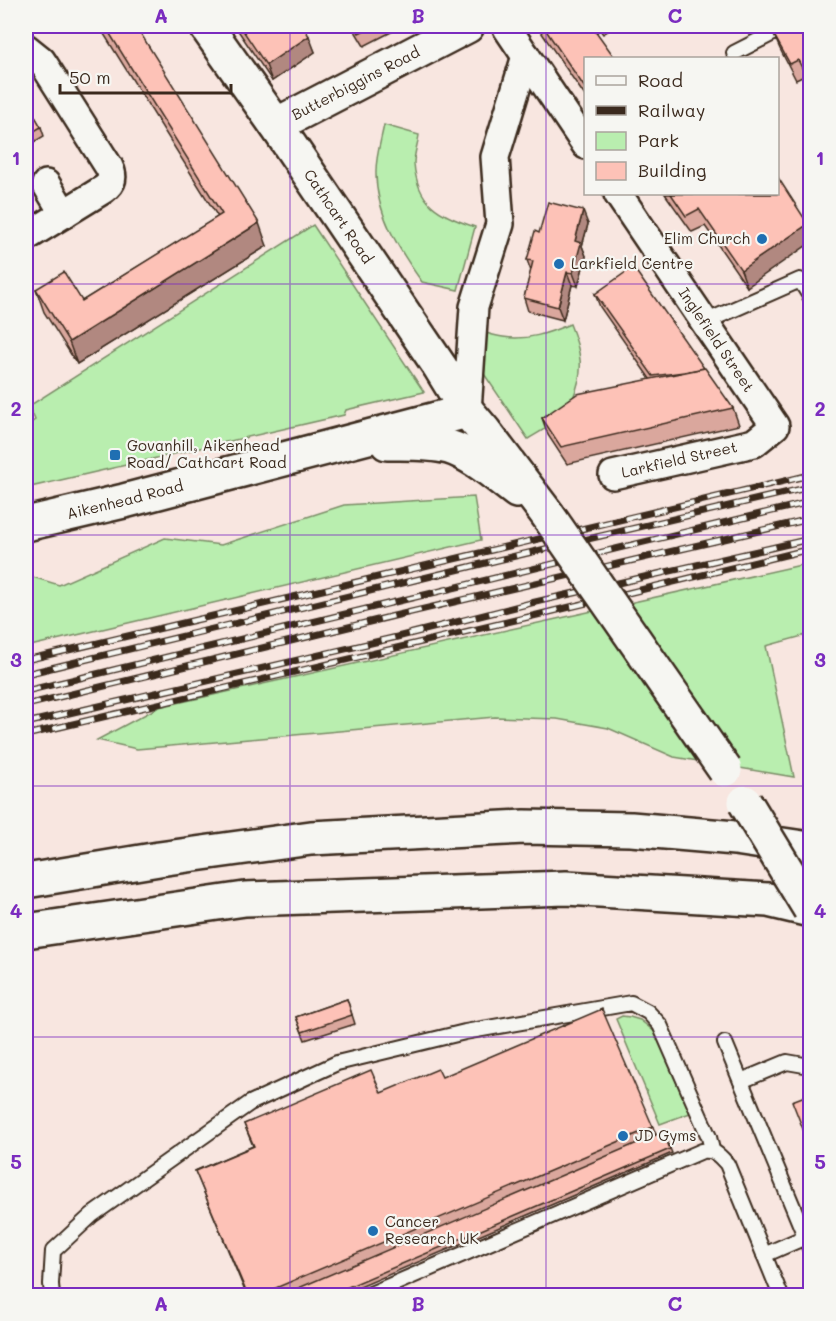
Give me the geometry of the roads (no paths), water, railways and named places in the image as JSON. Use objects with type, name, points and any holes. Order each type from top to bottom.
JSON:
[{"type":"main road","name":"Cathcart Road","points":[[206,26],[276,125],[467,411],[547,514],[725,770],[810,910]]},
{"type":"main road","name":"Butterbiggins Road","points":[[276,125],[467,26]]},
{"type":"main road","name":"Aikenhead Road","points":[[26,524],[124,501],[467,411]]},
{"type":"main road","points":[[347,442],[432,444],[450,447],[496,475],[547,514]]},
{"type":"main road","points":[[26,881],[159,858],[311,838],[512,828],[631,829],[735,838],[810,849]]},
{"type":"main road","points":[[26,931],[245,899],[566,888],[768,900],[810,910]]},
{"type":"street","points":[[507,26],[584,143]]},
{"type":"street","points":[[26,48],[41,60],[112,173],[112,180],[108,186],[26,237]]},
{"type":"street","points":[[467,411],[474,307],[500,224],[495,157],[526,56]]},
{"type":"street","points":[[46,184],[64,214]]},
{"type":"street","name":"Inglefield Street","points":[[619,195],[775,426]]},
{"type":"street","name":"Larkfield Street","points":[[613,475],[754,443],[775,426]]},
{"type":"lane","points":[[734,53],[787,26]]},
{"type":"lane","points":[[705,322],[800,280],[810,296]]},
{"type":"lane","points":[[52,1296],[53,1251],[92,1215],[250,1103],[337,1063],[465,1032],[631,1003],[648,1012],[660,1025],[709,1137],[712,1150]]},
{"type":"lane","points":[[725,1043],[809,1240],[764,1255]]},
{"type":"lane","points":[[741,1081],[787,1062],[810,1066]]},
{"type":"lane","points":[[366,1296],[702,1150],[712,1150],[726,1164],[781,1296]]},
{"type":"railway","points":[[26,660],[810,475]]},
{"type":"railway","points":[[26,674],[810,487]]},
{"type":"railway","points":[[26,691],[810,502]]},
{"type":"railway","points":[[26,705],[810,519]]},
{"type":"railway","points":[[26,723],[810,539]]},
{"type":"railway","points":[[26,735],[810,549]]},
{"type":"place","name":"Elim Church","points":[[762,239]]},
{"type":"place","name":"Larkfield Centre","points":[[559,264]]},
{"type":"place","name":"Govanhill, Aikenhead Road/ Cathcart Road","points":[[115,455]]},
{"type":"place","name":"JD Gyms","points":[[623,1136]]},
{"type":"place","name":"Cancer Research UK","points":[[373,1231]]}]
